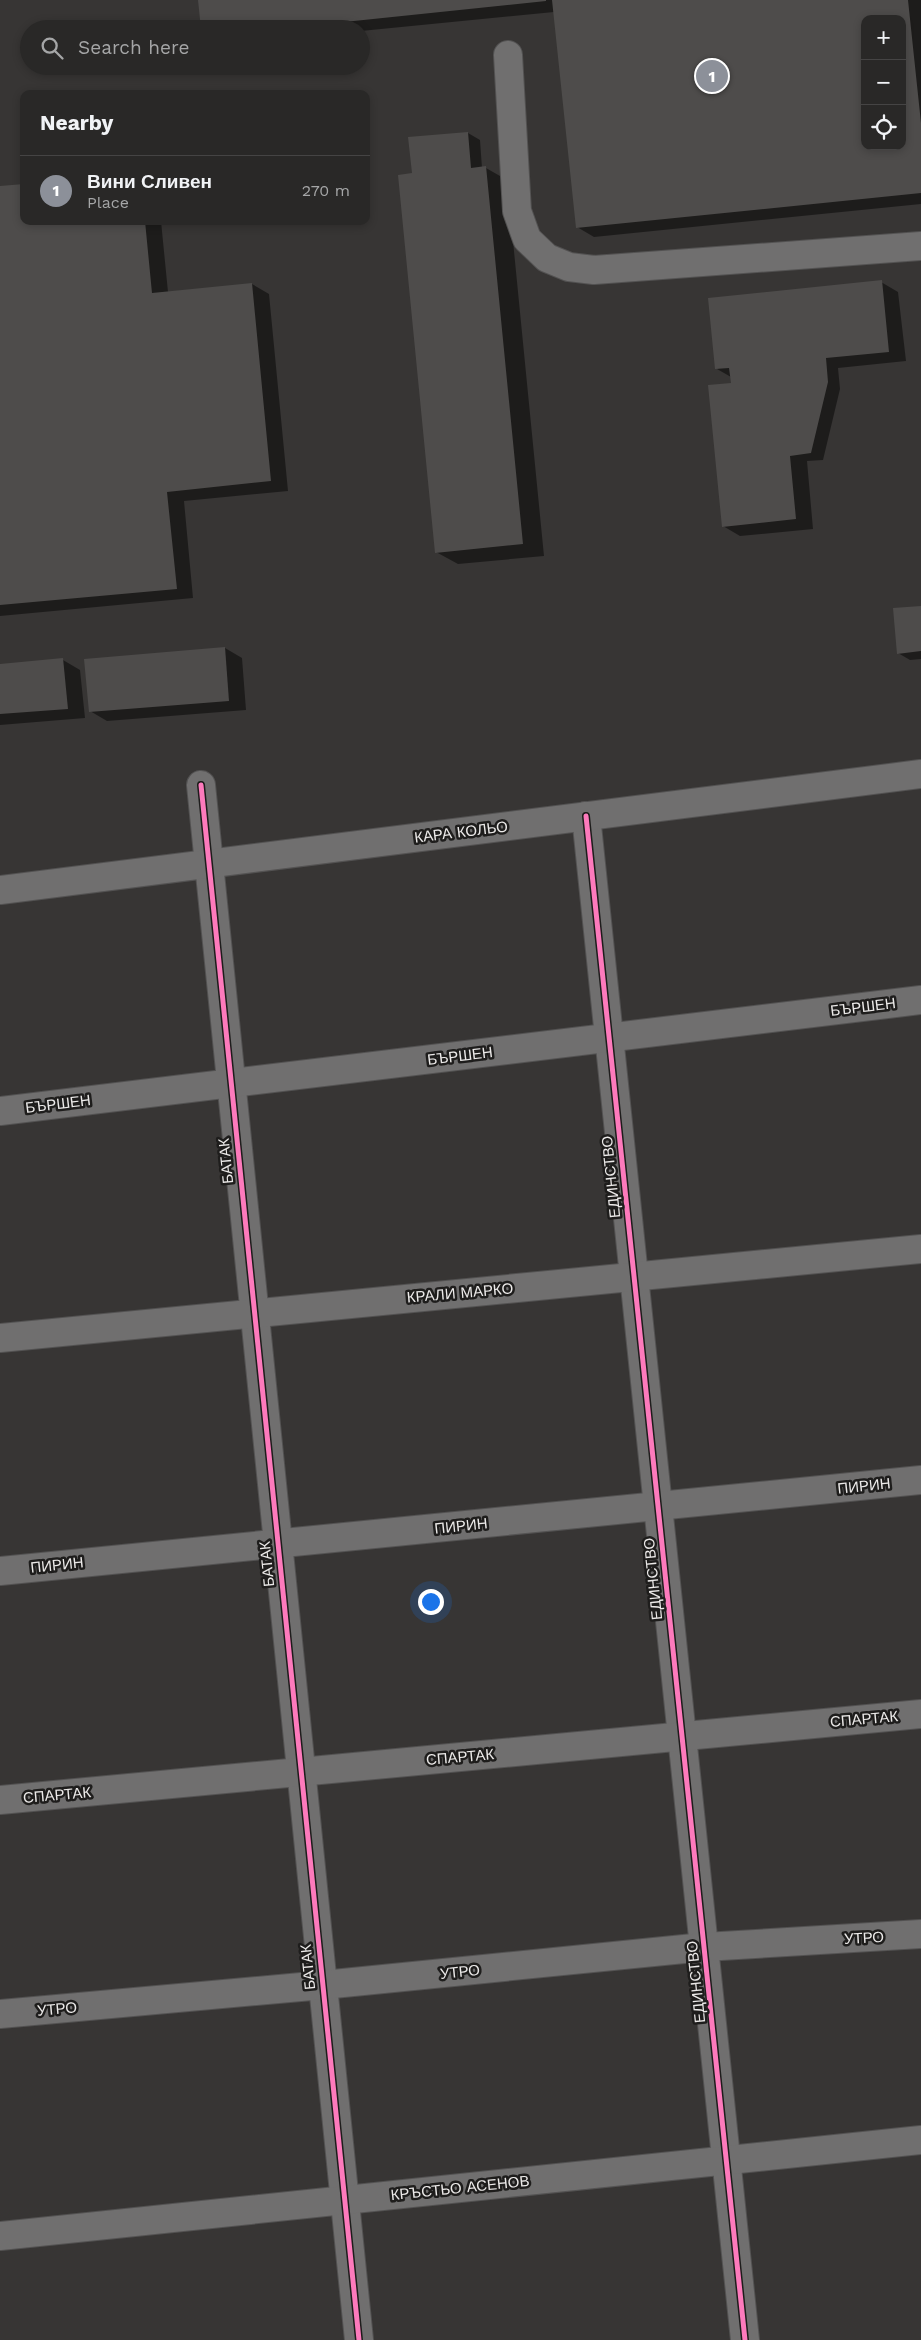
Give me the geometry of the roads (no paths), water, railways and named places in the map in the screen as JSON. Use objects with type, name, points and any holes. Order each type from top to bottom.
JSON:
[{"type":"street","points":[[508,55],[517,211],[528,239],[547,258],[569,267],[594,270],[921,246]]},
{"type":"street","name":"КАРА КОЛЬО","points":[[0,890],[921,774]]},
{"type":"street","name":"БАТАК","points":[[200,785],[359,2340]]},
{"type":"street","name":"ЕДИНСТВО","points":[[586,816],[745,2340]]},
{"type":"street","name":"БЪРШЕН","points":[[0,1111],[921,1000]]},
{"type":"street","name":"КРАЛИ МАРКО","points":[[0,1338],[921,1249]]},
{"type":"street","name":"ПИРИН","points":[[0,1571],[921,1480]]},
{"type":"street","name":"СПАРТАК","points":[[0,1800],[921,1714]]},
{"type":"street","name":"УТРО","points":[[0,2014],[323,1985],[704,1947],[921,1934]]},
{"type":"street","name":"КРЪСТЬО АСЕНОВ","points":[[0,2236],[921,2140]]},
{"type":"place","name":"Вини Сливен","points":[[712,76]]}]
